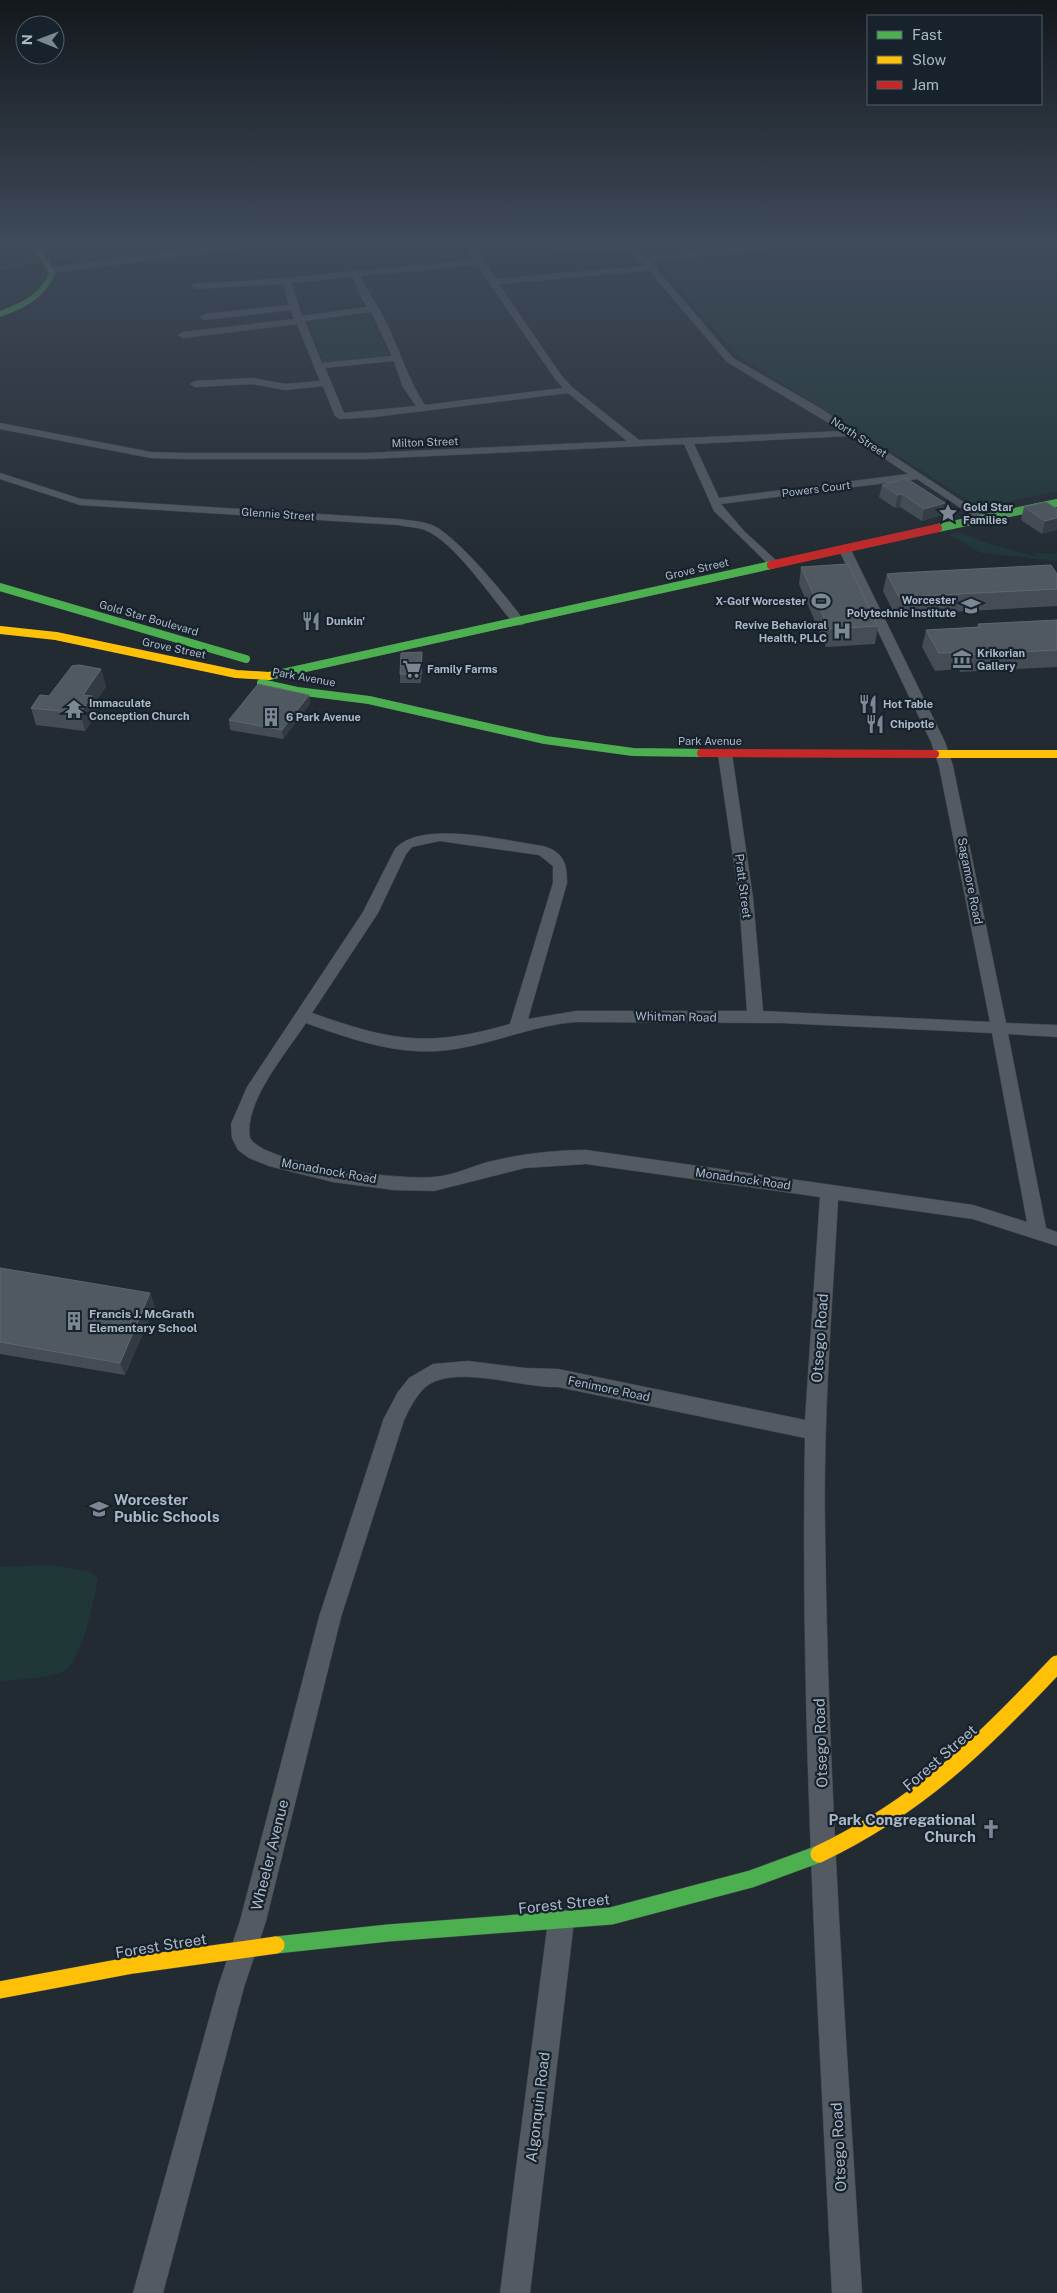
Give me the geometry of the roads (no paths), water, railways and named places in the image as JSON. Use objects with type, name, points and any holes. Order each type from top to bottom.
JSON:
[{"type":"main road","name":"Grove Street","points":[[0,630],[67,638],[236,674],[264,676],[292,672],[844,548],[1057,503]]},
{"type":"main road","name":"Gold Star Boulevard","points":[[0,587],[292,672]]},
{"type":"main road","points":[[29,606],[57,604]]},
{"type":"main road","points":[[11,620],[11,624],[20,631]]},
{"type":"main road","name":"Grove Street","points":[[189,643],[259,656]]},
{"type":"main road","name":"Grove Street","points":[[294,658],[342,660]]},
{"type":"main road","name":"Park Avenue","points":[[292,672],[369,700]]},
{"type":"main road","name":"Park Avenue","points":[[236,674],[252,681],[297,691],[369,700],[577,745],[652,753],[1057,754]]},
{"type":"main road","name":"Forest Street","points":[[0,1990],[99,1970],[246,1949],[360,1936],[606,1917],[744,1883],[824,1853],[879,1824],[931,1788],[969,1754],[1057,1664]]},
{"type":"street","points":[[313,350],[340,416],[368,415],[570,390]]},
{"type":"street","points":[[394,350],[408,387],[422,408]]},
{"type":"street","points":[[538,350],[550,368],[570,390],[638,444]]},
{"type":"street","name":"North Street","points":[[721,350],[730,360],[853,433],[984,518]]},
{"type":"street","points":[[320,366],[397,358]]},
{"type":"street","points":[[195,384],[252,381],[285,387],[327,383]]},
{"type":"street","name":"Milton Street","points":[[0,426],[152,455],[366,456],[853,433]]},
{"type":"street","points":[[688,441],[714,502],[740,533],[774,564]]},
{"type":"street","name":"Glennie Street","points":[[0,476],[80,502],[399,522],[426,527],[434,530],[461,555],[518,622]]},
{"type":"street","name":"Powers Court","points":[[714,502],[918,476]]},
{"type":"street","name":"Sagamore Road","points":[[844,548],[942,754],[987,965],[1038,1233]]},
{"type":"street","name":"Pratt Street","points":[[725,754],[746,898],[756,1018]]},
{"type":"street","name":"Monadnock Road","points":[[517,1028],[560,883],[560,865],[552,856],[540,851],[440,837],[412,841],[400,852],[377,903],[253,1091],[241,1120],[240,1133],[243,1144],[251,1152],[266,1160],[304,1169],[424,1185],[528,1161],[552,1157],[586,1157],[973,1212],[1057,1239]]},
{"type":"street","name":"Whitman Road","points":[[303,1016],[375,1040],[415,1046],[461,1043],[553,1018],[569,1017],[756,1018],[1057,1030]]},
{"type":"street","name":"Otsego Road","points":[[829,1192],[815,1430],[814,1530],[824,1853],[847,2293]]},
{"type":"street","name":"Fenimore Road","points":[[394,1418],[410,1390],[419,1380],[435,1372],[452,1370],[548,1380],[558,1378],[815,1430]]},
{"type":"street","name":"Wheeler Avenue","points":[[148,2293],[231,1987],[246,1949],[330,1617],[394,1418]]},
{"type":"street","name":"Algonquin Road","points":[[515,2293],[561,1921]]},
{"type":"place","name":"Gold Star Families","points":[[948,513]]},
{"type":"place","name":"X-Golf Worcester","points":[[821,601]]},
{"type":"place","name":"Worcester Polytechnic Institute","points":[[971,606]]},
{"type":"place","name":"Dunkin'","points":[[311,621]]},
{"type":"place","name":"Revive Behavioral Health, PLLC","points":[[842,631]]},
{"type":"place","name":"Krikorian Gallery","points":[[962,659]]},
{"type":"place","name":"Family Farms","points":[[412,669]]},
{"type":"place","name":"Hot Table","points":[[868,704]]},
{"type":"place","name":"Immaculate Conception Church","points":[[74,709]]},
{"type":"place","name":"6 Park Avenue","points":[[271,717]]},
{"type":"place","name":"Chipotle","points":[[875,724]]},
{"type":"place","name":"Francis J. McGrath Elementary School","points":[[74,1321]]},
{"type":"place","name":"Worcester Public Schools","points":[[99,1509]]},
{"type":"place","name":"Park Congregational Church","points":[[991,1829]]}]
